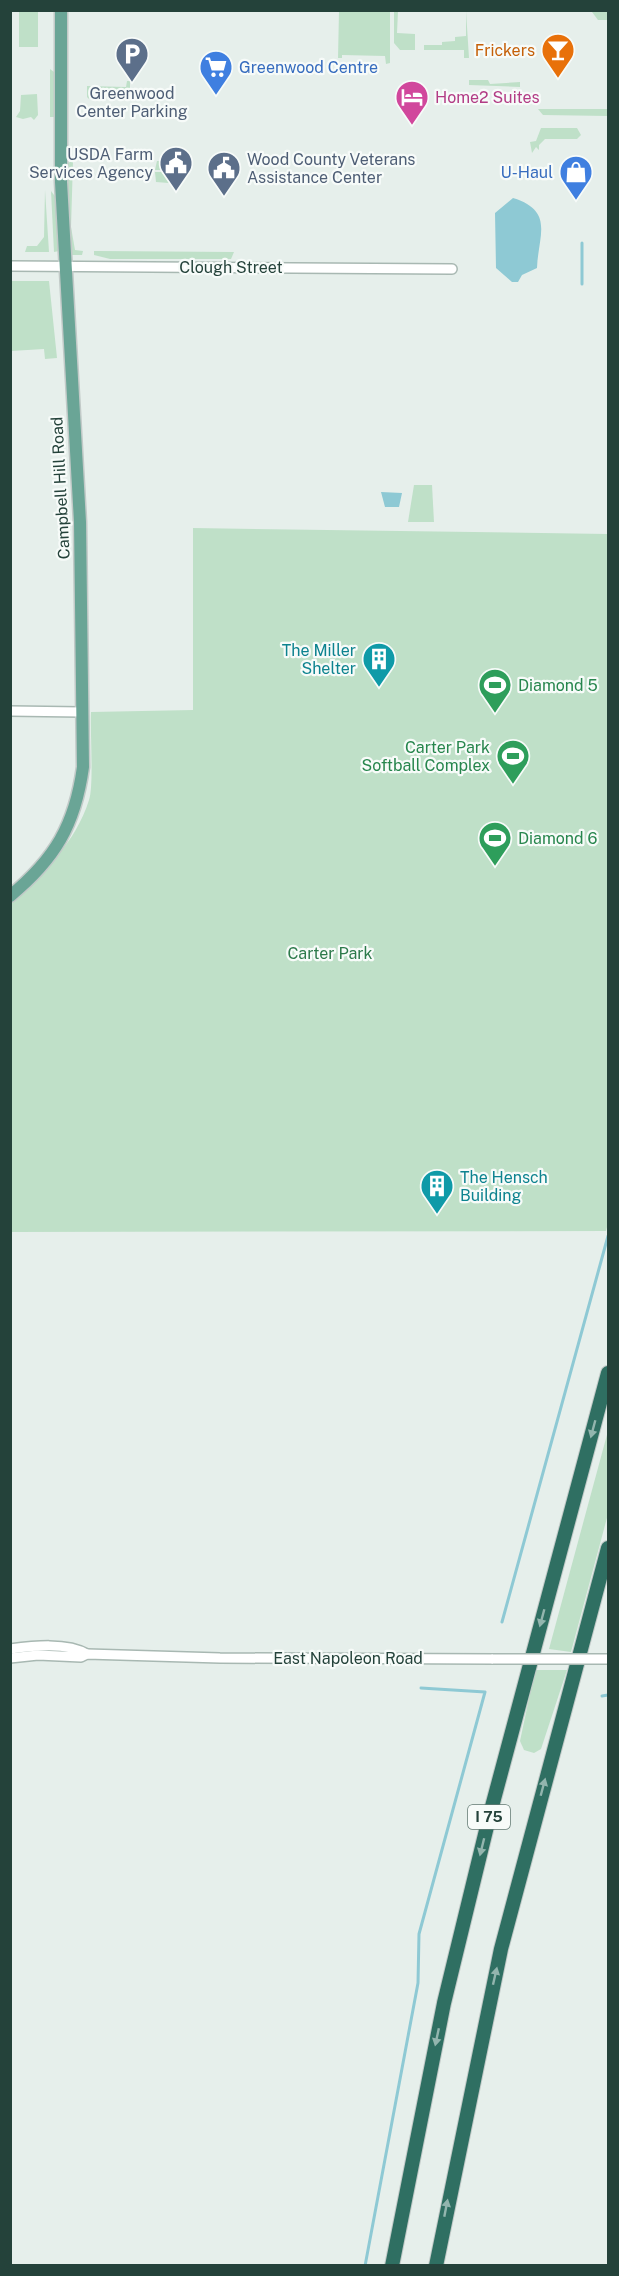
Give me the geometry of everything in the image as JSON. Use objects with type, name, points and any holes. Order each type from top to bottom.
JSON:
[{"type":"highway","name":"I 75","points":[[392,2265],[442,2014],[484,1836],[609,1373]]},
{"type":"highway","name":"I 75","points":[[436,2265],[501,1949],[609,1548]]},
{"type":"main road","name":"Campbell Hill Road","points":[[54,10],[59,56]]},
{"type":"main road","name":"Campbell Hill Road","points":[[10,896],[43,867],[71,820],[83,767],[80,522],[65,266],[59,56],[61,10]]},
{"type":"street","name":"Clough Street","points":[[10,266],[452,269]]},
{"type":"street","points":[[10,711],[81,712]]},
{"type":"street","name":"East Napoleon Road","points":[[10,1648],[60,1648],[80,1650],[87,1654],[220,1658],[609,1659]]},
{"type":"street","name":"East Napoleon Road","points":[[10,1658],[38,1655],[81,1657],[87,1654]]},
{"type":"green space","points":[[19,11],[38,11],[38,47],[19,47]]},
{"type":"green space","points":[[339,11],[390,11],[390,63],[386,64],[385,56],[342,55],[342,58],[338,58]]},
{"type":"green space","points":[[394,11],[398,11],[397,33],[415,34],[415,50],[400,50],[394,43]]},
{"type":"green space","points":[[466,11],[469,58],[464,58],[464,50],[424,50],[424,45],[442,45],[442,42],[455,41],[455,37],[466,36]]},
{"type":"green space","points":[[579,11],[608,11],[608,28],[607,20],[598,20],[592,12]]},
{"type":"green space","points":[[50,69],[54,72],[54,117],[50,117]]},
{"type":"green space","points":[[469,80],[488,80],[490,84],[520,82],[520,87],[469,85]]},
{"type":"green space","points":[[127,81],[130,81],[130,90],[92,89],[89,99],[87,97],[87,86],[126,87]]},
{"type":"green space","points":[[37,94],[38,115],[34,120],[31,117],[23,119],[16,117],[20,111],[21,95]]},
{"type":"green space","points":[[538,109],[608,109],[608,116],[543,115]]},
{"type":"green space","points":[[541,128],[577,128],[581,135],[577,139],[545,139],[539,145],[539,150],[536,147],[532,153],[530,142],[536,141]]},
{"type":"green space","points":[[73,161],[71,227],[75,250],[83,251],[82,255],[70,255],[67,163]]},
{"type":"green space","points":[[157,161],[173,161],[169,170],[155,170]]},
{"type":"green space","points":[[155,172],[169,172],[171,180],[169,183],[156,182]]},
{"type":"green space","points":[[45,190],[49,252],[25,252],[27,246],[37,246],[44,237]]},
{"type":"green space","points":[[51,191],[57,199],[59,251],[54,252]]},
{"type":"green space","points":[[94,251],[234,252],[231,259],[110,259],[94,255]]},
{"type":"green space","points":[[11,281],[49,281],[57,358],[45,359],[44,349],[11,351]]},
{"type":"green space","points":[[414,485],[432,485],[434,522],[408,522]]},
{"type":"green space","name":"Carter Park","points":[[193,528],[608,534],[608,1223],[606,1231],[11,1232],[10,902],[57,856],[76,830],[83,815],[89,800],[91,783],[91,712],[193,710]]},
{"type":"green space","points":[[608,1431],[608,1514],[571,1652],[549,1649]]},
{"type":"green space","points":[[535,1670],[567,1670],[541,1749],[534,1753],[524,1750],[520,1741]]},
{"type":"water","points":[[513,198],[526,203],[535,210],[541,226],[537,268],[522,275],[518,282],[512,282],[496,268],[495,213]]},
{"type":"water","points":[[381,492],[402,493],[399,507],[385,507]]},
{"type":"waterway","points":[[582,243],[582,284]]},
{"type":"waterway","points":[[502,1622],[608,1236]]},
{"type":"waterway","points":[[365,2266],[418,1983],[419,1934],[485,1692],[421,1688]]},
{"type":"waterway","points":[[602,1696],[608,1695]]},
{"type":"place","name":"Frickers","points":[[558,79]]},
{"type":"place","name":"Greenwood Center Parking","points":[[132,83]]},
{"type":"place","name":"Greenwood Centre","points":[[216,96]]},
{"type":"place","name":"Home2 Suites","points":[[412,126]]},
{"type":"place","name":"USDA Farm Services Agency","points":[[176,192]]},
{"type":"place","name":"Wood County Veterans Assistance Center","points":[[224,197]]},
{"type":"place","name":"U-Haul","points":[[576,201]]},
{"type":"place","name":"The Miller Shelter","points":[[379,688]]},
{"type":"place","name":"Diamond 5","points":[[495,714]]},
{"type":"place","name":"Carter Park Softball Complex","points":[[513,785]]},
{"type":"place","name":"Diamond 6","points":[[495,867]]},
{"type":"place","name":"The Hensch Building","points":[[437,1215]]}]
